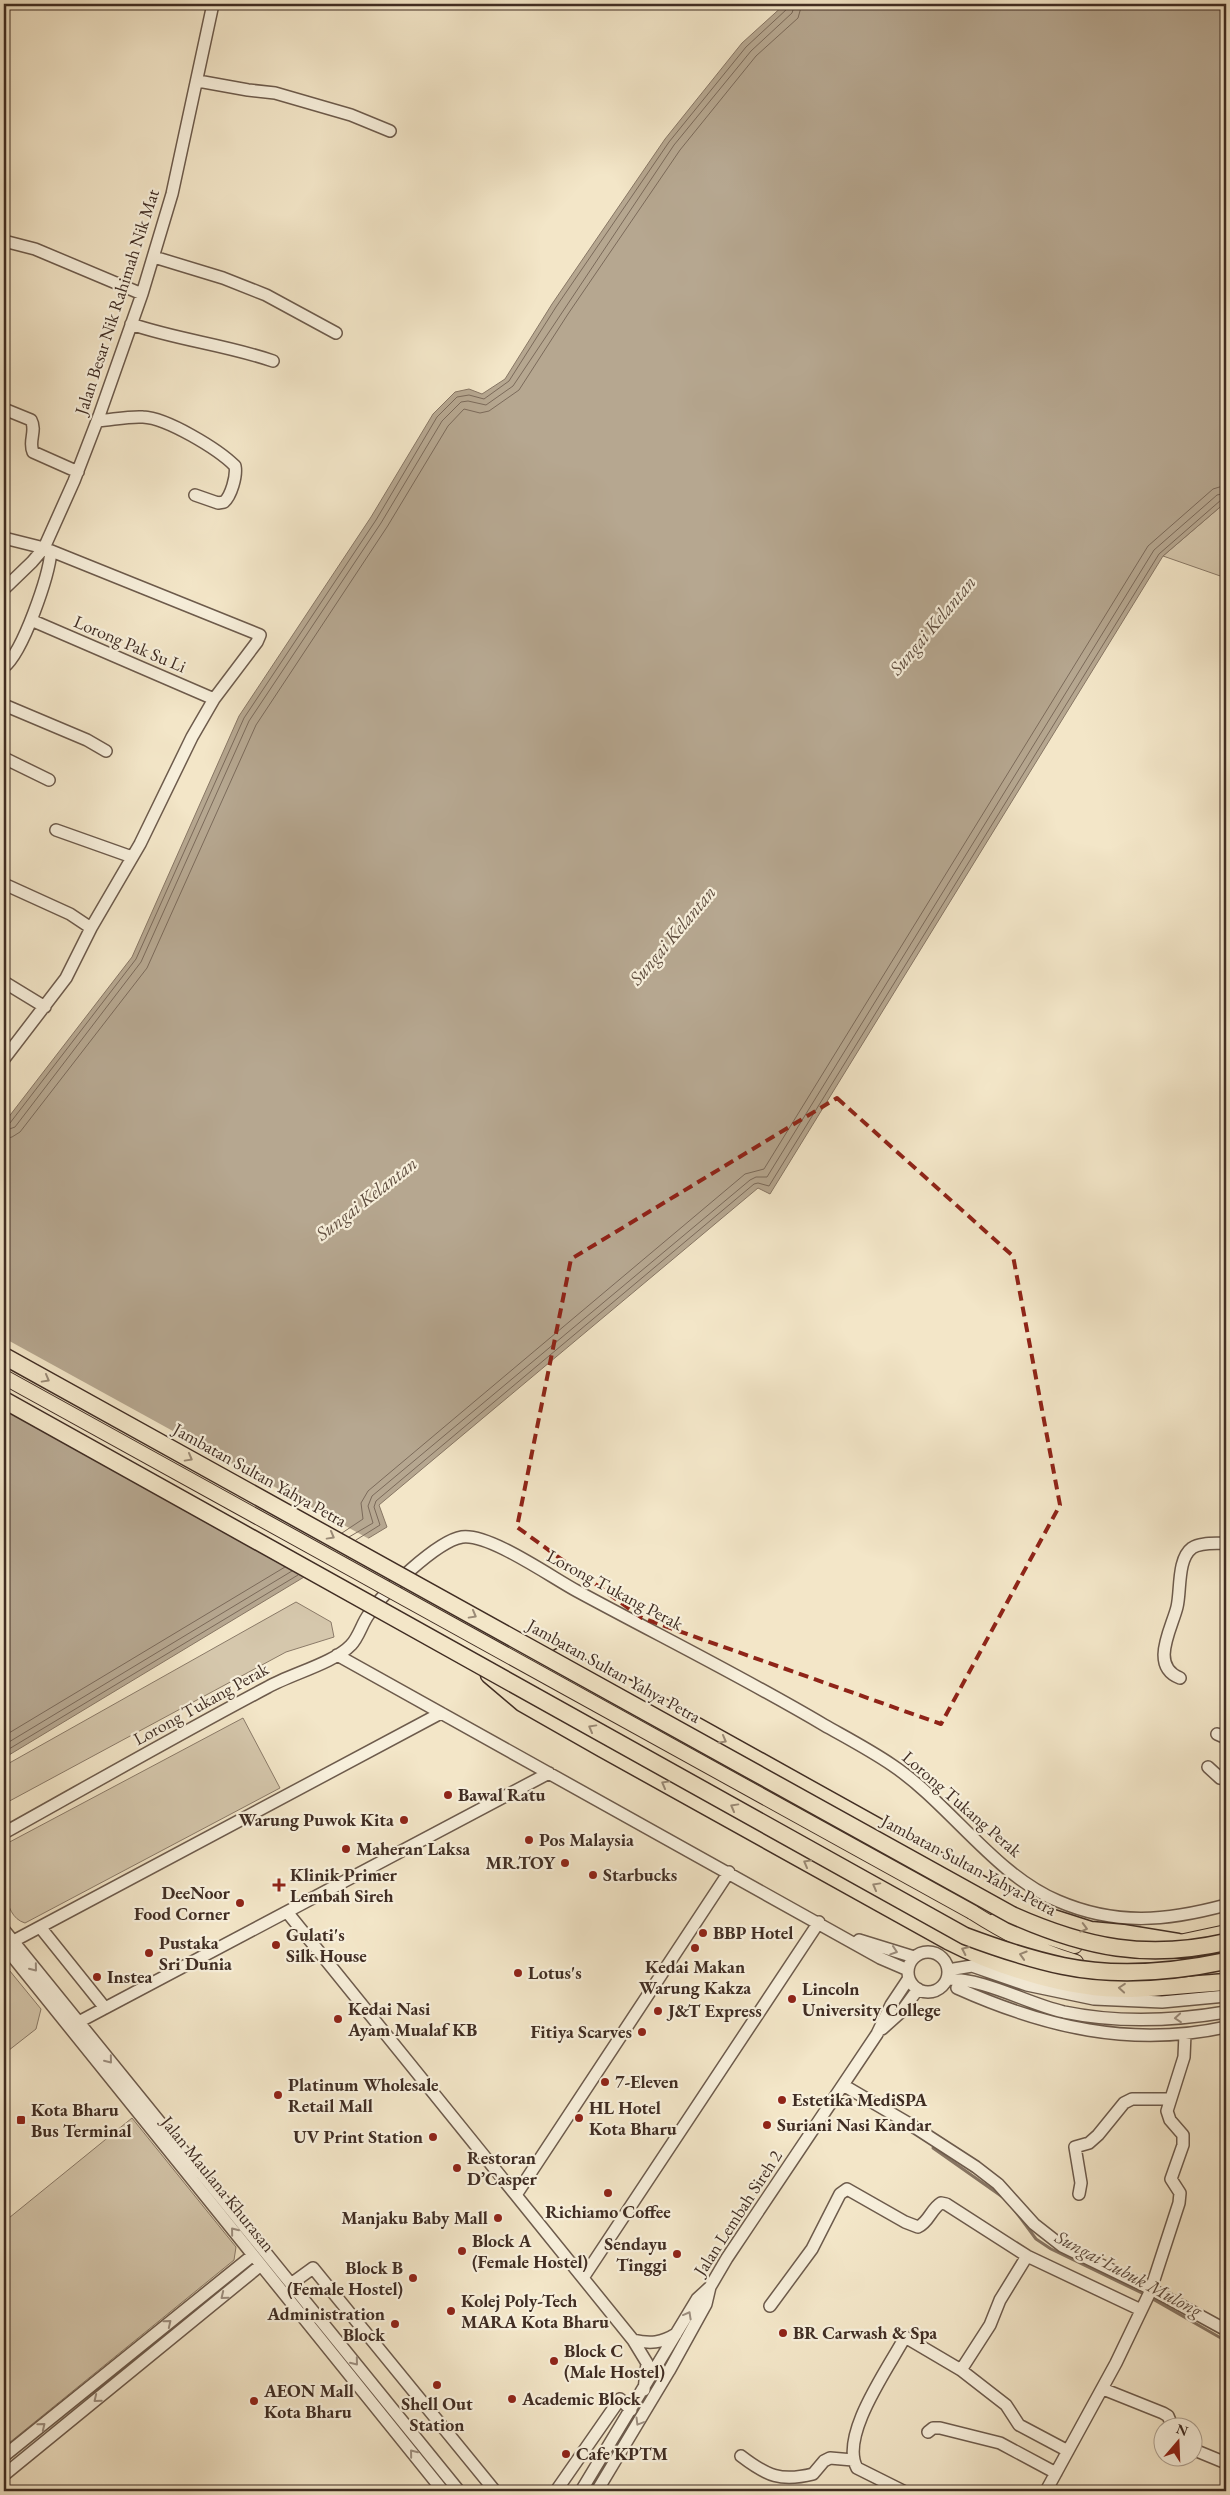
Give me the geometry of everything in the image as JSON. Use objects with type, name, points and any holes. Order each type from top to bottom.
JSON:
[{"type":"highway","name":"Jambatan Sultan Yahya Petra","points":[[4,1356],[1012,1915],[1048,1931],[1087,1943],[1126,1949],[1160,1952],[1226,1942]]},
{"type":"highway","points":[[4,1400],[965,1936],[1016,1953],[1065,1966],[1124,1972],[1190,1968],[1226,1961]]},
{"type":"highway","points":[[491,1626],[634,1691],[1015,1903],[1038,1913],[1090,1930],[1124,1932],[1178,1942]]},
{"type":"highway","points":[[472,1661],[530,1707],[965,1950],[988,1960],[1057,1980],[1129,1989],[1226,1982]]},
{"type":"main road","points":[[4,1377],[972,1912],[1009,1936],[1059,1957],[1128,1974],[1226,1982]]},
{"type":"main road","points":[[972,1912],[1066,1944],[1107,1952],[1141,1951],[1226,1932]]},
{"type":"street","name":"Jalan Besar Nik Rahimah Nik Mat","points":[[4,589],[48,549],[97,421],[142,294],[174,188],[213,4]]},
{"type":"street","points":[[198,81],[248,90],[275,92],[351,115],[390,131]]},
{"type":"street","points":[[4,241],[35,248],[142,294]]},
{"type":"street","points":[[154,257],[223,278],[266,295],[336,333]]},
{"type":"street","points":[[131,324],[167,336],[238,349],[273,361]]},
{"type":"street","points":[[4,409],[31,420],[34,430],[31,443],[33,452],[78,472]]},
{"type":"street","points":[[97,421],[143,417],[162,421],[180,429],[235,466],[236,473],[228,498],[224,502],[218,503],[195,495]]},
{"type":"street","points":[[4,538],[48,549],[260,636],[214,699],[192,737],[132,858],[91,928],[66,978],[4,1059]]},
{"type":"street","points":[[4,668],[15,653],[31,620],[50,562],[48,549]]},
{"type":"street","name":"Lorong Pak Su Li","points":[[31,620],[214,699]]},
{"type":"street","points":[[4,705],[87,740],[106,751]]},
{"type":"street","points":[[4,758],[48,780]]},
{"type":"street","points":[[56,830],[132,858]]},
{"type":"street","points":[[4,884],[70,914],[91,928]]},
{"type":"street","points":[[4,982],[45,1007]]},
{"type":"street","name":"Lorong Tukang Perak","points":[[4,1833],[272,1684],[337,1655],[353,1644],[369,1612],[420,1560],[459,1537],[473,1537],[490,1542],[763,1689],[888,1762],[932,1796],[996,1857],[1032,1887],[1058,1901],[1112,1918],[1132,1919],[1185,1915],[1226,1905]]},
{"type":"street","points":[[1180,1678],[1173,1676],[1168,1670],[1164,1647],[1177,1607],[1178,1584],[1187,1554],[1192,1548],[1201,1545],[1226,1543]]},
{"type":"street","points":[[337,1655],[841,1934],[908,1974],[918,1989]]},
{"type":"street","points":[[8,1948],[40,1927],[441,1713]]},
{"type":"street","points":[[1208,1767],[1220,1778],[1226,1779]]},
{"type":"street","points":[[74,2024],[549,1773]]},
{"type":"street","points":[[516,2195],[729,1872]]},
{"type":"street","points":[[287,1912],[633,2340],[646,2363],[644,2390]]},
{"type":"street","points":[[583,2278],[819,1922]]},
{"type":"street","points":[[40,1927],[105,2008]]},
{"type":"street","name":"Jalan Maulana Khurasan","points":[[4,1930],[8,1948],[74,2024],[291,2284],[459,2491]]},
{"type":"street","points":[[841,1934],[914,1957]]},
{"type":"street","points":[[877,2034],[908,1974],[914,1957],[919,1954],[932,1952],[943,1958],[948,1974]]},
{"type":"street","points":[[918,1989],[935,1990],[940,1988],[948,1974],[972,1966],[1027,1985],[1094,1999],[1162,2002],[1226,1996]]},
{"type":"street","points":[[948,1974],[1063,2012],[1119,2019],[1164,2020],[1226,2012]]},
{"type":"street","points":[[957,1988],[1016,2012],[1075,2029],[1156,2036],[1185,2034],[1226,2027]]},
{"type":"street","points":[[877,2034],[902,2011],[918,1989]]},
{"type":"street","name":"Jalan Maulana Khurasan","points":[[74,2024],[261,2266],[443,2491]]},
{"type":"street","name":"Jalan Lembah Sireh 2","points":[[597,2491],[701,2313],[710,2287],[877,2034]]},
{"type":"street","points":[[1046,2491],[1103,2389],[1141,2310],[1150,2290],[1179,2203],[1180,2193],[1171,2180],[1183,2145],[1183,2135],[1170,2120],[1167,2111],[1169,2099],[1184,2057],[1185,2034]]},
{"type":"street","points":[[843,2085],[908,2123],[998,2184],[1034,2224],[1062,2246],[1226,2330]]},
{"type":"street","points":[[1079,2194],[1081,2183],[1074,2147],[1089,2143],[1098,2135],[1124,2103],[1132,2099],[1169,2099]]},
{"type":"street","points":[[770,2306],[798,2272],[840,2194],[847,2189],[905,2222],[918,2227],[923,2225],[936,2206],[941,2203],[946,2204],[1027,2256],[1141,2310]]},
{"type":"street","points":[[4,2456],[253,2254]]},
{"type":"street","points":[[961,2370],[990,2325],[1000,2300],[1027,2256]]},
{"type":"street","points":[[4,2475],[261,2266]]},
{"type":"street","points":[[291,2284],[313,2268],[495,2491]]},
{"type":"street","points":[[581,2491],[644,2390],[697,2299],[710,2287]]},
{"type":"street","points":[[633,2340],[644,2343],[661,2342],[678,2332]]},
{"type":"street","points":[[903,2491],[857,2468],[853,2460],[852,2440],[857,2427],[905,2337],[961,2370],[1006,2405],[1019,2425],[1068,2451]]},
{"type":"street","points":[[1103,2389],[1166,2414],[1168,2418]]},
{"type":"street","points":[[556,2491],[620,2400],[631,2410]]},
{"type":"street","points":[[928,2432],[933,2428],[940,2428],[999,2442],[1056,2473]]},
{"type":"street","points":[[1202,2453],[1226,2463]]},
{"type":"street","points":[[741,2456],[760,2470],[784,2478],[813,2474],[824,2461],[830,2458],[853,2460]]},
{"type":"street","points":[[562,2491],[567,2476]]},
{"type":"highlighted area","points":[[837,1098],[1013,1256],[1060,1505],[941,1724],[642,1618],[517,1527],[571,1259]]},
{"type":"shaded area","points":[[1226,502],[1226,578],[1163,556]]},
{"type":"shaded area","points":[[296,1602],[331,1622],[334,1637],[286,1652],[4,1804],[4,1766]]},
{"type":"shaded area","points":[[243,1718],[280,1788],[25,1923],[17,1919],[7,1902],[4,1878],[4,1845]]},
{"type":"shaded area","points":[[5,1965],[41,2009],[36,2029],[4,2054]]},
{"type":"shaded area","points":[[132,2118],[236,2247],[234,2260],[4,2447],[4,2222]]},
{"type":"water","name":"Sungai Kelantan","points":[[785,4],[1226,4],[1226,502],[1163,556],[770,1194],[758,1188],[379,1505],[387,1527],[4,1758],[4,1123],[132,957],[239,716],[371,517],[433,414],[455,392],[469,389],[482,394],[505,379],[552,304],[665,139],[742,43]]},
{"type":"pier","points":[[4,1338],[371,1540],[309,1577],[4,1405]]},
{"type":"waterway","name":"Sungai Lubuk Mulong","points":[[933,2148],[1004,2198]]},
{"type":"waterway","name":"Sungai Lubuk Mulong","points":[[1013,2208],[1036,2239],[1051,2249],[1146,2295]]},
{"type":"waterway","name":"Sungai Lubuk Mulong","points":[[1151,2298],[1226,2341]]},
{"type":"place","name":"Bawal Ratu","points":[[448,1795]]},
{"type":"place","name":"Warung Puwok Kita","points":[[404,1820]]},
{"type":"place","name":"Pos Malaysia","points":[[529,1840]]},
{"type":"place","name":"Maheran Laksa","points":[[346,1849]]},
{"type":"place","name":"MR.TOY","points":[[565,1863]]},
{"type":"place","name":"Starbucks","points":[[593,1875]]},
{"type":"place","name":"Klinik Primer Lembah Sireh","points":[[279,1885]]},
{"type":"place","name":"DeeNoor Food Corner","points":[[240,1903]]},
{"type":"place","name":"BBP Hotel","points":[[703,1933]]},
{"type":"place","name":"Gulati's Silk House","points":[[276,1945]]},
{"type":"place","name":"Kedai Makan Warung Kakza","points":[[695,1948]]},
{"type":"place","name":"Pustaka Sri Dunia","points":[[149,1953]]},
{"type":"place","name":"Lotus's","points":[[518,1973]]},
{"type":"place","name":"Instea","points":[[97,1977]]},
{"type":"place","name":"Lincoln University College","points":[[792,1999]]},
{"type":"place","name":"J&T Express","points":[[658,2011]]},
{"type":"place","name":"Kedai Nasi Ayam Mualaf KB","points":[[338,2019]]},
{"type":"place","name":"Fitiya Scarves","points":[[642,2032]]},
{"type":"place","name":"7-Eleven","points":[[605,2082]]},
{"type":"place","name":"Platinum Wholesale Retail Mall","points":[[278,2095]]},
{"type":"place","name":"Estetika MediSPA","points":[[782,2100]]},
{"type":"place","name":"HL Hotel Kota Bharu","points":[[579,2118]]},
{"type":"place","name":"Kota Bharu Bus Terminal","points":[[21,2120]]},
{"type":"place","name":"Suriani Nasi Kandar","points":[[767,2125]]},
{"type":"place","name":"UV Print Station","points":[[433,2137]]},
{"type":"place","name":"Restoran D’Casper","points":[[457,2168]]},
{"type":"place","name":"Richiamo Coffee","points":[[608,2193]]},
{"type":"place","name":"Manjaku Baby Mall","points":[[498,2218]]},
{"type":"place","name":"Block A (Female Hostel)","points":[[462,2251]]},
{"type":"place","name":"Sendayu Tinggi","points":[[677,2254]]},
{"type":"place","name":"Block B (Female Hostel)","points":[[413,2278]]},
{"type":"place","name":"Kolej Poly-Tech MARA Kota Bharu","points":[[451,2311]]},
{"type":"place","name":"Administration Block","points":[[395,2324]]},
{"type":"place","name":"BR Carwash & Spa","points":[[783,2333]]},
{"type":"place","name":"Block C (Male Hostel)","points":[[554,2361]]},
{"type":"place","name":"Shell Out Station","points":[[437,2385]]},
{"type":"place","name":"Academic Block","points":[[512,2399]]},
{"type":"place","name":"AEON Mall Kota Bharu","points":[[254,2401]]},
{"type":"place","name":"Cafe KPTM","points":[[566,2454]]}]
